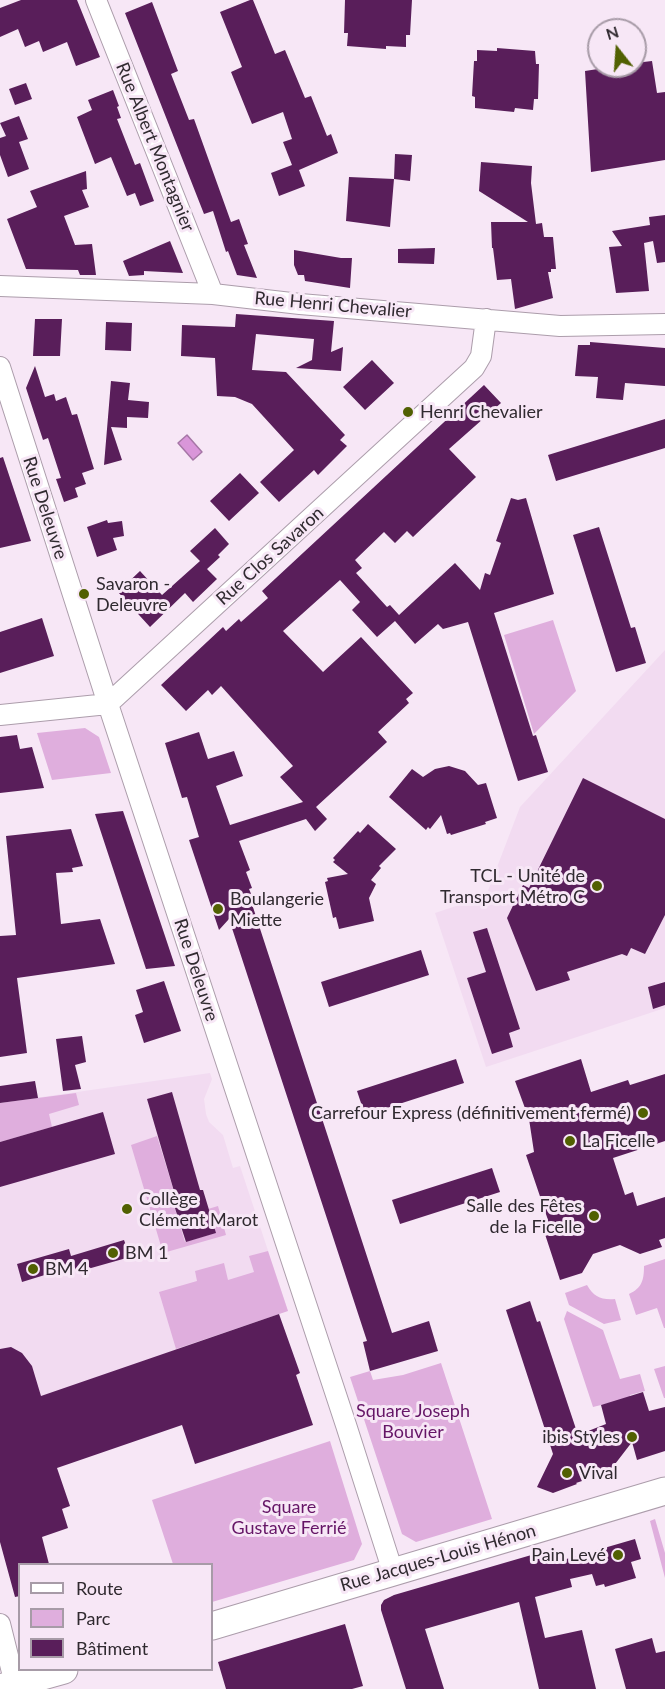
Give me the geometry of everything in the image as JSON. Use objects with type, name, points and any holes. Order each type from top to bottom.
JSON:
[{"type":"street","name":"Rue Albert Montagnier","points":[[96,0],[213,294]]},
{"type":"street","name":"Rue Henri Chevalier","points":[[0,286],[213,294],[300,304],[560,326],[665,324]]},
{"type":"street","name":"Rue Clos Savaron","points":[[108,704],[474,368],[481,356],[486,319]]},
{"type":"street","name":"Rue Deleuvre","points":[[0,367],[108,704],[393,1572]]},
{"type":"street","points":[[0,716],[108,704]]},
{"type":"street","name":"Rue Jacques-Louis Hénon","points":[[213,1626],[665,1491]]},
{"type":"street","points":[[0,1624],[11,1687],[61,1671]]},
{"type":"shaded area","points":[[187,435],[202,452],[193,460],[178,443]]},
{"type":"shaded area","points":[[665,650],[665,1008],[486,1067],[435,913],[486,896],[520,807]]},
{"type":"shaded area","name":"Collège Clément Marot","points":[[210,1073],[212,1079],[204,1099],[206,1114],[209,1122],[223,1135],[233,1168],[240,1166],[288,1311],[0,1411],[0,1103]]},
{"type":"green space","points":[[553,620],[576,691],[534,734],[504,635]]},
{"type":"green space","points":[[85,728],[99,737],[111,773],[52,780],[37,733]]},
{"type":"green space","points":[[76,1093],[79,1105],[49,1114],[52,1127],[0,1142],[0,1103]]},
{"type":"green space","points":[[157,1136],[176,1198],[172,1199],[185,1242],[215,1233],[208,1209],[218,1206],[226,1235],[163,1253],[131,1145]]},
{"type":"green space","points":[[268,1251],[288,1311],[176,1349],[159,1292],[197,1281],[195,1271],[224,1263],[228,1280],[254,1272],[249,1256]]},
{"type":"green space","points":[[665,1259],[664,1328],[657,1308],[636,1315],[629,1294],[641,1283],[644,1266]]},
{"type":"green space","points":[[587,1285],[598,1297],[615,1299],[621,1320],[604,1324],[569,1305],[565,1293]]},
{"type":"green space","points":[[567,1311],[603,1330],[620,1379],[640,1374],[645,1391],[630,1395],[632,1401],[613,1402],[593,1407],[564,1319]]},
{"type":"green space","name":"Square Joseph Bouvier","points":[[441,1363],[492,1519],[416,1542],[402,1534],[350,1377],[370,1371],[373,1380],[403,1375]]},
{"type":"green space","points":[[665,1366],[665,1398],[664,1398],[654,1369]]},
{"type":"green space","name":"Square Gustave Ferrié","points":[[330,1441],[362,1544],[354,1560],[213,1602],[213,1563],[173,1563],[152,1500]]},
{"type":"green space","points":[[655,1519],[665,1553],[665,1578],[650,1521]]},
{"type":"building","points":[[21,0],[77,0],[100,57],[76,66],[67,42],[43,52],[39,41],[25,47],[18,29],[0,37],[0,8]]},
{"type":"building","points":[[253,0],[275,54],[285,50],[305,98],[311,96],[327,136],[331,134],[338,153],[299,170],[305,186],[279,196],[271,173],[292,165],[283,142],[292,139],[283,112],[252,124],[231,72],[242,67],[220,12]]},
{"type":"building","points":[[345,0],[412,0],[410,35],[406,35],[406,47],[386,46],[386,49],[347,46],[348,33],[344,33]]},
{"type":"building","points":[[152,2],[178,71],[171,74],[189,120],[194,119],[231,222],[239,219],[248,244],[244,245],[257,278],[237,275],[228,251],[226,252],[213,211],[204,214],[125,13]]},
{"type":"building","points":[[497,48],[535,51],[536,64],[539,64],[538,99],[534,99],[533,110],[515,108],[514,112],[475,108],[475,97],[472,96],[477,50],[497,51]]},
{"type":"building","points":[[652,61],[657,93],[665,92],[665,160],[591,172],[585,71],[587,71],[587,78],[647,78],[647,62]]},
{"type":"building","points":[[26,83],[32,99],[15,105],[9,89]]},
{"type":"building","points":[[113,90],[121,118],[117,119],[135,165],[140,163],[154,201],[140,206],[135,193],[127,196],[111,157],[95,164],[77,117],[92,110],[88,100]]},
{"type":"building","points":[[19,116],[28,139],[19,142],[29,169],[8,177],[0,155],[0,138],[6,136],[0,123]]},
{"type":"building","points":[[395,154],[412,155],[410,181],[394,179]]},
{"type":"building","points":[[481,162],[532,166],[531,183],[536,224],[542,223],[544,237],[553,237],[556,269],[548,272],[553,298],[515,309],[511,279],[497,280],[491,222],[528,222],[479,191]]},
{"type":"building","points":[[86,171],[87,189],[82,190],[89,207],[64,216],[75,245],[92,244],[96,275],[80,275],[78,270],[26,269],[7,219],[37,207],[30,191]]},
{"type":"building","points":[[349,177],[394,179],[390,227],[346,221]]},
{"type":"building","points":[[665,215],[665,262],[657,263],[653,241],[644,243],[649,291],[616,293],[609,247],[622,246],[612,231],[650,225],[649,217]]},
{"type":"building","points":[[170,241],[183,273],[144,271],[144,275],[129,276],[123,261]]},
{"type":"building","points":[[435,248],[434,264],[398,263],[398,249]]},
{"type":"building","points":[[294,250],[352,258],[350,288],[305,281],[304,275],[298,275],[294,265]]},
{"type":"building","points":[[236,314],[334,321],[331,352],[343,347],[341,371],[296,368],[312,360],[314,339],[256,334],[252,370],[286,372],[345,435],[340,440],[347,446],[318,475],[314,470],[279,502],[260,482],[294,450],[252,404],[235,397],[217,396],[215,358],[181,356],[182,325],[235,327]]},
{"type":"building","points":[[35,319],[62,319],[60,356],[33,356]]},
{"type":"building","points":[[106,322],[132,323],[131,351],[105,350]]},
{"type":"building","points":[[590,342],[665,348],[665,386],[625,383],[623,400],[596,398],[598,377],[575,376],[578,345],[590,345]]},
{"type":"building","points":[[372,360],[394,383],[365,410],[343,387]]},
{"type":"building","points":[[35,366],[45,397],[54,394],[56,401],[66,397],[72,415],[77,414],[94,469],[82,473],[86,484],[75,488],[78,497],[64,502],[56,479],[61,478],[48,438],[43,440],[26,388]]},
{"type":"building","points":[[111,381],[130,383],[128,400],[149,402],[148,418],[127,417],[127,428],[111,427],[122,460],[104,465]]},
{"type":"building","points":[[484,385],[501,403],[449,449],[476,477],[413,537],[407,531],[395,543],[384,532],[355,560],[362,568],[356,573],[387,607],[390,605],[399,615],[455,563],[480,590],[485,573],[490,575],[501,543],[496,541],[511,498],[518,500],[526,498],[554,594],[494,613],[533,736],[536,735],[548,772],[518,781],[468,622],[443,629],[438,624],[415,644],[395,621],[377,637],[352,610],[360,602],[340,580],[283,631],[323,672],[361,637],[413,693],[406,699],[409,703],[378,732],[387,742],[316,807],[327,819],[315,831],[306,819],[239,841],[250,870],[246,872],[252,888],[249,889],[252,896],[250,898],[392,1333],[429,1321],[438,1351],[370,1371],[363,1342],[367,1341],[229,919],[219,930],[189,840],[199,837],[187,797],[182,798],[165,743],[199,732],[208,759],[234,751],[243,776],[216,786],[230,825],[303,802],[280,777],[293,766],[221,686],[212,695],[208,690],[186,711],[161,685],[223,627],[226,631],[239,619],[241,622],[268,598],[262,591]]},
{"type":"building","points":[[665,419],[665,448],[556,481],[548,455]]},
{"type":"building","points":[[3,457],[31,541],[0,548],[0,458]]},
{"type":"building","points":[[240,473],[259,493],[229,521],[210,501]]},
{"type":"building","points":[[107,520],[108,523],[122,521],[124,536],[113,538],[117,550],[97,557],[87,527]]},
{"type":"building","points":[[599,527],[631,628],[635,627],[646,663],[616,672],[573,535]]},
{"type":"building","points":[[215,528],[229,544],[218,555],[220,557],[207,569],[217,579],[193,602],[185,593],[150,627],[118,592],[140,571],[162,595],[200,561],[190,551]]},
{"type":"building","points":[[42,618],[54,656],[0,673],[0,632]]},
{"type":"building","points":[[17,735],[20,749],[32,747],[44,788],[0,793],[0,737]]},
{"type":"building","points":[[449,766],[465,771],[478,785],[486,783],[497,818],[485,822],[486,824],[451,835],[447,834],[441,815],[430,829],[428,827],[426,830],[389,797],[412,769],[423,777],[435,769]]},
{"type":"building","name":"TCL - Unité de Transport Métro C","points":[[583,778],[665,819],[665,915],[645,954],[631,948],[627,956],[622,954],[567,972],[570,980],[536,991],[507,918],[523,885],[529,888]]},
{"type":"building","points":[[123,811],[175,966],[146,969],[95,814]]},
{"type":"building","points":[[368,824],[396,849],[379,866],[381,868],[371,880],[376,884],[369,898],[374,921],[339,929],[336,917],[333,918],[325,882],[328,881],[327,878],[348,874],[333,862],[335,860],[333,858],[358,831],[360,833]]},
{"type":"building","points":[[71,829],[83,866],[72,868],[73,872],[56,873],[61,924],[100,919],[115,964],[17,978],[27,1053],[0,1057],[0,936],[16,935],[6,836]]},
{"type":"building","points":[[487,928],[520,1029],[509,1033],[513,1047],[492,1054],[467,978],[486,972],[473,932]]},
{"type":"building","points":[[421,950],[429,975],[329,1007],[321,982]]},
{"type":"building","points":[[164,981],[181,1031],[144,1043],[135,1015],[143,1012],[136,990]]},
{"type":"building","points":[[665,982],[665,1005],[653,1009],[648,987]]},
{"type":"building","points":[[82,1036],[86,1062],[75,1065],[81,1089],[63,1091],[56,1039]]},
{"type":"building","points":[[456,1059],[464,1083],[365,1115],[357,1091]]},
{"type":"building","points":[[581,1059],[591,1092],[628,1080],[630,1085],[665,1074],[665,1141],[613,1158],[625,1195],[633,1192],[637,1206],[665,1197],[665,1238],[659,1240],[662,1247],[640,1254],[620,1245],[593,1254],[582,1273],[560,1280],[541,1222],[548,1220],[526,1155],[534,1152],[529,1119],[515,1081]]},
{"type":"building","points":[[35,1081],[38,1098],[0,1103],[0,1086]]},
{"type":"building","points":[[172,1092],[200,1190],[203,1190],[216,1233],[186,1242],[172,1199],[176,1198],[147,1099]]},
{"type":"building","points":[[103,1112],[115,1154],[0,1187],[0,1142]]},
{"type":"building","points":[[492,1168],[500,1192],[400,1224],[392,1200]]},
{"type":"building","points":[[124,1240],[130,1257],[77,1272],[74,1266],[22,1282],[17,1264],[69,1249],[71,1256]]},
{"type":"building","points":[[530,1301],[537,1322],[540,1321],[578,1435],[606,1424],[601,1405],[643,1392],[649,1411],[665,1407],[665,1451],[637,1460],[632,1442],[612,1468],[553,1493],[537,1487],[553,1454],[506,1310]]},
{"type":"building","points":[[279,1314],[300,1373],[296,1375],[313,1425],[195,1464],[182,1425],[57,1468],[70,1506],[62,1509],[68,1528],[42,1537],[49,1563],[18,1563],[18,1596],[15,1597],[0,1542],[0,1349],[11,1347],[22,1353],[32,1366],[41,1396]]},
{"type":"building","points":[[635,1539],[641,1559],[631,1562],[636,1578],[605,1587],[604,1584],[596,1586],[592,1574],[570,1579],[572,1587],[535,1597],[545,1638],[582,1630],[596,1689],[539,1689],[519,1602],[425,1629],[444,1689],[406,1689],[381,1610],[384,1600],[394,1595],[552,1549],[556,1562]]},
{"type":"building","points":[[345,1624],[363,1686],[352,1689],[226,1689],[218,1662]]},
{"type":"building","points":[[652,1638],[656,1653],[665,1651],[665,1689],[626,1689],[615,1649]]},
{"type":"place","name":"Henri Chevalier","points":[[408,412]]},
{"type":"place","name":"Savaron - Deleuvre","points":[[84,594]]},
{"type":"place","name":"TCL - Unité de Transport Métro C","points":[[597,886]]},
{"type":"place","name":"Boulangerie Miette","points":[[218,909]]},
{"type":"place","name":"Carrefour Express (définitivement fermé)","points":[[643,1113]]},
{"type":"place","name":"La Ficelle","points":[[570,1141]]},
{"type":"place","name":"Collège Clément Marot","points":[[127,1209]]},
{"type":"place","name":"Salle des Fêtes de la Ficelle","points":[[594,1216]]},
{"type":"place","name":"BM 1","points":[[113,1253]]},
{"type":"place","name":"BM 4","points":[[33,1269]]},
{"type":"place","name":"ibis Styles","points":[[632,1437]]},
{"type":"place","name":"Vival","points":[[567,1473]]},
{"type":"place","name":"Pain Levé","points":[[618,1555]]}]
